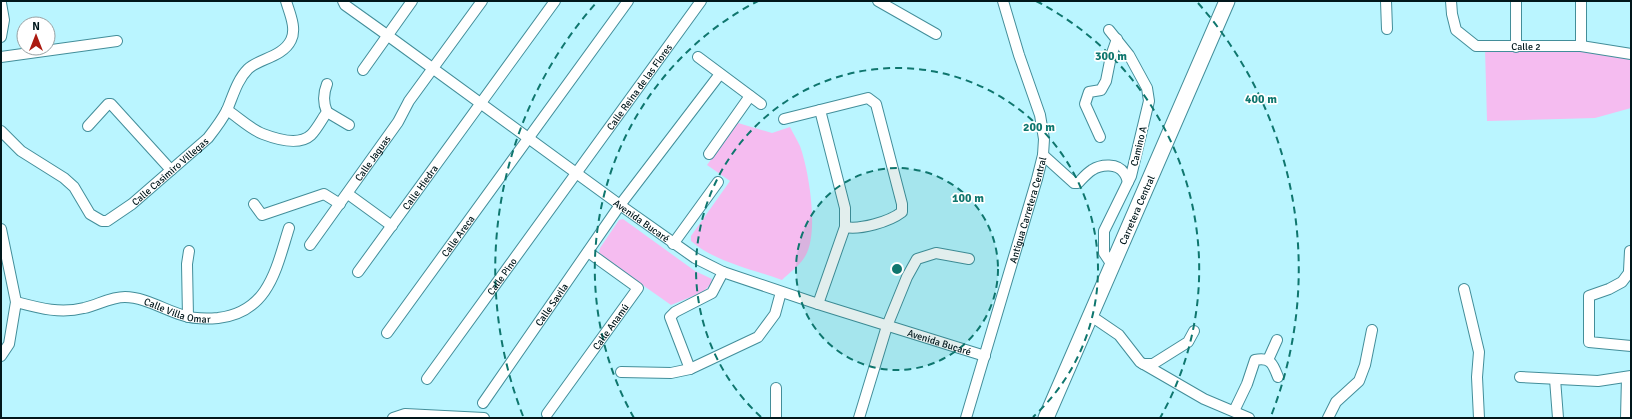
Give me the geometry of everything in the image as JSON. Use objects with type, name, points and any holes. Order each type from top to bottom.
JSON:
[{"type":"highway","name":"Carretera Central","points":[[1056,418],[1112,266],[1227,1]]},
{"type":"highway","name":"Carretera Central","points":[[1046,418],[1093,319],[1236,1]]},
{"type":"street","name":"Calle Casimiro Villegas","points":[[1,131],[21,151],[64,178],[74,187],[90,214],[102,221],[107,221],[132,204],[208,138],[227,110],[237,84],[248,68],[274,56],[291,41],[294,32],[286,1]]},
{"type":"street","name":"Avenida Bucaré","points":[[343,1],[345,5],[432,69],[481,103],[673,244],[695,258],[723,272],[781,292],[985,356]]},
{"type":"street","points":[[363,70],[412,1]]},
{"type":"street","name":"Calle Jaguas","points":[[310,246],[398,122],[409,101],[482,1]]},
{"type":"street","name":"Calle Hiedra","points":[[358,272],[555,1]]},
{"type":"street","name":"Calle Areca","points":[[387,333],[628,1]]},
{"type":"street","name":"Calle Reina de las Flores","points":[[576,172],[701,1]]},
{"type":"street","points":[[878,1],[936,34]]},
{"type":"street","name":"Antigua Carretera Central","points":[[966,418],[1037,180],[1043,155],[1044,138],[1040,116],[1018,55],[1003,1]]},
{"type":"street","points":[[1386,1],[1387,29]]},
{"type":"street","name":"Calle 2","points":[[1451,1],[1452,14],[1456,30],[1476,46],[1581,46],[1631,54]]},
{"type":"street","points":[[1516,1],[1516,47]]},
{"type":"street","points":[[1581,1],[1581,46]]},
{"type":"street","points":[[1,2],[4,20],[1,37]]},
{"type":"street","name":"Camino A","points":[[1109,30],[1129,55],[1147,88],[1149,101],[1131,176],[1104,231],[1104,253],[1112,266]]},
{"type":"street","points":[[1100,137],[1085,104],[1089,92],[1101,90],[1106,81],[1111,56],[1117,39]]},
{"type":"street","points":[[1,57],[117,42]]},
{"type":"street","points":[[698,57],[761,104]]},
{"type":"street","name":"Calle Savila","points":[[483,403],[620,205],[720,74]]},
{"type":"street","points":[[227,110],[262,134],[279,139],[293,141],[302,140],[311,136],[326,112],[324,104],[326,84]]},
{"type":"street","points":[[709,154],[750,96]]},
{"type":"street","points":[[784,119],[868,98],[876,104],[902,204],[902,212],[893,219],[853,228],[845,227]]},
{"type":"street","points":[[88,126],[108,104],[111,104],[172,170]]},
{"type":"street","points":[[818,304],[845,227],[845,208],[820,110]]},
{"type":"street","points":[[326,112],[350,125]]},
{"type":"street","points":[[1043,155],[1074,183],[1078,183],[1092,170],[1103,166],[1114,166],[1120,169],[1124,172],[1128,182]]},
{"type":"street","name":"Calle Pino","points":[[427,379],[576,172]]},
{"type":"street","points":[[673,244],[718,182]]},
{"type":"street","points":[[254,204],[262,215],[324,194],[340,204]]},
{"type":"street","points":[[348,194],[392,226]]},
{"type":"street","name":"Calle Villa Omar","points":[[16,302],[50,311],[70,311],[86,308],[109,299],[126,297],[142,300],[188,317],[208,319],[230,316],[243,312],[254,305],[265,291],[276,270],[289,228]]},
{"type":"street","points":[[1,229],[16,302],[9,344],[1,356]]},
{"type":"street","points":[[188,317],[187,264],[189,251]]},
{"type":"street","points":[[1630,251],[1630,270],[1622,282],[1609,289],[1589,296],[1589,342],[1631,346]]},
{"type":"street","name":"Calle Anamú","points":[[547,414],[638,288],[588,252]]},
{"type":"street","points":[[859,418],[887,326],[906,277],[917,259],[936,253],[969,259]]},
{"type":"street","points":[[690,368],[670,317],[674,312],[712,293],[723,272]]},
{"type":"street","points":[[1464,289],[1479,352],[1477,377],[1479,418]]},
{"type":"street","points":[[621,372],[671,373],[690,368],[758,337],[774,314],[781,292]]},
{"type":"street","points":[[1093,319],[1119,335],[1143,364],[1204,399],[1249,418]]},
{"type":"street","points":[[1328,418],[1336,402],[1359,381],[1365,365],[1372,330]]},
{"type":"street","points":[[1143,364],[1153,364],[1188,342],[1194,331]]},
{"type":"street","points":[[1268,360],[1277,340]]},
{"type":"street","points":[[1234,411],[1247,384],[1255,360],[1263,358],[1268,360],[1278,377]]},
{"type":"street","points":[[1520,377],[1598,381],[1629,376],[1626,418]]},
{"type":"street","points":[[1555,379],[1558,418]]},
{"type":"street","points":[[776,388],[776,418]]},
{"type":"street","points":[[393,418],[405,414],[484,418]]},
{"type":"shaded area","points":[[1485,48],[1595,50],[1631,57],[1631,108],[1595,118],[1487,121]]},
{"type":"shaded area","points":[[738,123],[772,133],[790,127],[800,146],[807,171],[811,203],[811,235],[809,248],[804,258],[797,267],[782,280],[722,260],[691,241],[691,236],[730,181],[707,165]]},
{"type":"shaded area","points":[[623,219],[695,271],[712,279],[711,284],[703,292],[671,305],[600,255],[600,248],[619,220]]}]
